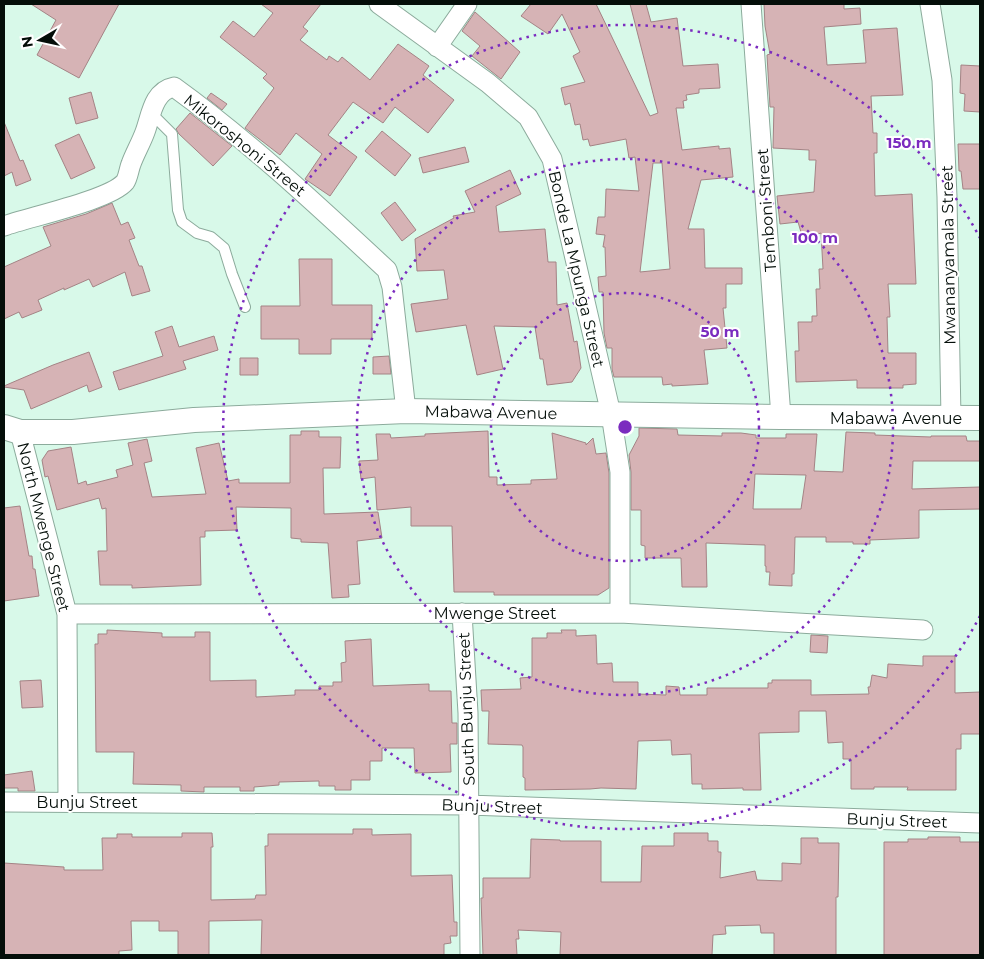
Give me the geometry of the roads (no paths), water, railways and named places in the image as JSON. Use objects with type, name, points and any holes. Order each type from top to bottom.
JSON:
[{"type":"street","name":"Bonde La Mpunga Street","points":[[378,4],[488,84],[528,116],[552,159],[611,414],[620,472],[620,613]]},
{"type":"street","points":[[438,47],[467,4]]},
{"type":"street","name":"Temboni Street","points":[[751,4],[781,417]]},
{"type":"street","name":"Mwananyamala Street","points":[[930,4],[942,80],[948,197],[951,418]]},
{"type":"street","name":"Mikoroshoni Street","points":[[4,226],[105,195],[125,182],[145,132],[150,112],[159,95],[167,88],[174,87],[205,110],[302,191],[387,270],[392,287],[406,411]]},
{"type":"street","name":"Mabawa Avenue","points":[[12,430],[73,432],[194,420],[406,411],[980,418]]},
{"type":"street","name":"North Mwenge Street","points":[[12,430],[67,614],[68,802]]},
{"type":"street","name":"South Bunju Street","points":[[462,613],[468,713],[470,955]]},
{"type":"street","name":"Mwenge Street","points":[[67,614],[620,613],[923,630]]},
{"type":"street","name":"Bunju Street","points":[[4,802],[469,805],[980,823]]},
{"type":"lane","points":[[150,112],[172,134],[178,210],[182,222],[196,233],[211,237],[224,248],[245,307]]}]
